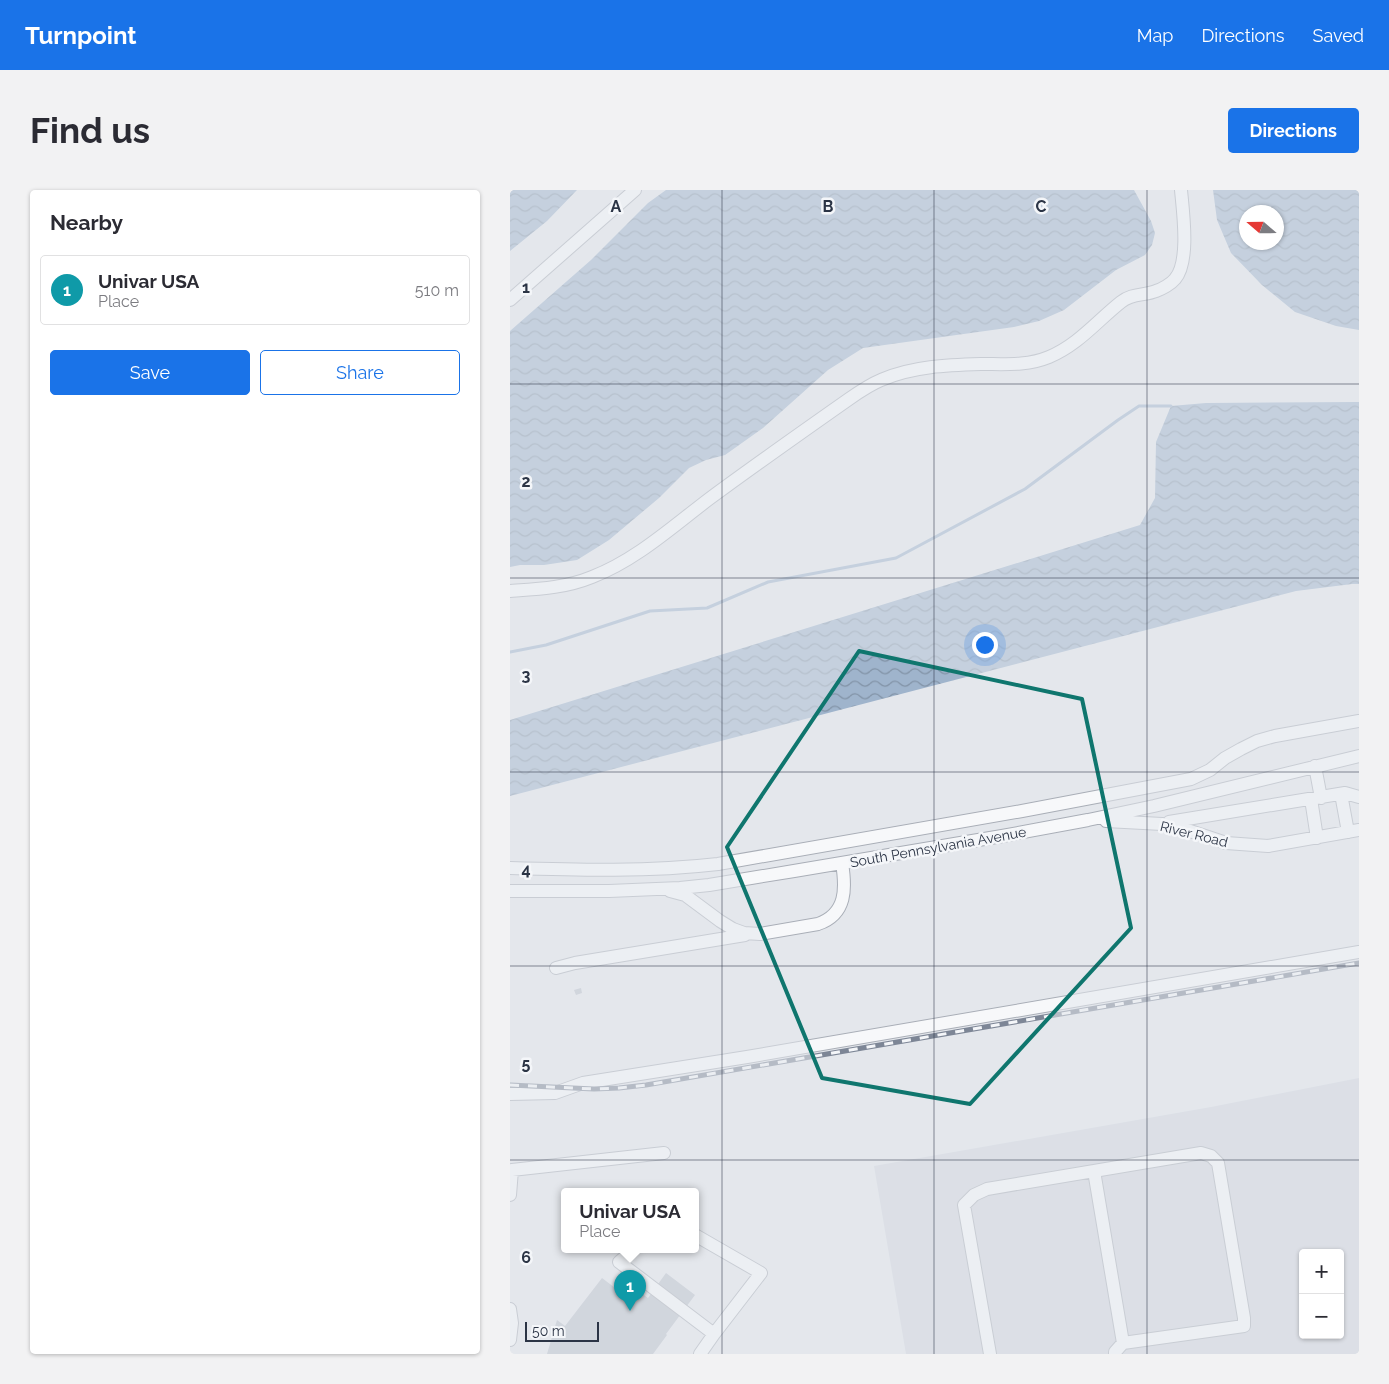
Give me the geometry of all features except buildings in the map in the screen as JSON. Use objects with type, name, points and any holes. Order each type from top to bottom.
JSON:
[{"type":"street","points":[[510,300],[634,190]]},
{"type":"street","points":[[510,591],[552,588],[592,578],[610,569],[631,557],[849,399],[882,379],[900,373],[940,367],[983,364],[1015,365],[1048,357],[1063,350],[1096,325],[1122,301],[1130,296],[1156,291],[1175,279],[1184,257],[1182,190]]},
{"type":"street","points":[[510,868],[645,870],[718,864],[1022,811],[1191,779],[1210,770],[1225,758],[1257,741],[1274,736],[1359,721]]},
{"type":"street","name":"South Pennsylvania Avenue","points":[[510,891],[652,890],[709,885],[1088,820],[1154,806],[1359,756]]},
{"type":"street","points":[[1315,766],[1317,838]]},
{"type":"street","points":[[1162,824],[1343,794],[1359,786]]},
{"type":"street","points":[[1343,794],[1359,797]]},
{"type":"street","points":[[1343,794],[1353,831]]},
{"type":"street","name":"River Road","points":[[1088,820],[1162,824],[1178,827],[1226,843],[1268,846],[1353,831]]},
{"type":"street","points":[[556,968],[575,963],[818,924],[826,921],[837,911],[844,895],[845,880],[842,863]]},
{"type":"street","points":[[652,890],[670,891],[685,895],[733,929],[750,934]]},
{"type":"street","points":[[510,1094],[554,1094],[583,1083],[757,1056],[1359,952]]},
{"type":"street","points":[[510,1195],[512,1170],[664,1153]]},
{"type":"street","points":[[990,1354],[964,1205],[974,1195],[987,1189],[1201,1153],[1211,1156],[1218,1163],[1220,1173],[1244,1326],[1123,1343],[1115,1354]]},
{"type":"street","points":[[1094,1171],[1123,1343]]},
{"type":"street","points":[[699,1238],[761,1273],[700,1354]]},
{"type":"street","points":[[630,1253],[619,1262],[714,1334]]},
{"type":"street","points":[[510,1309],[512,1323],[510,1340]]},
{"type":"highlighted area","points":[[859,651],[1082,699],[1131,928],[970,1104],[822,1078],[727,847]]},
{"type":"shaded area","points":[[1359,1078],[1359,1354],[906,1354],[874,1166],[1211,1107]]},
{"type":"water","points":[[510,190],[577,190],[547,221],[510,251]]},
{"type":"water","points":[[666,190],[1134,190],[1151,221],[1155,233],[1152,245],[1145,255],[1116,270],[1064,310],[1039,321],[1014,327],[863,348],[828,370],[763,428],[725,455],[706,460],[689,468],[659,498],[609,540],[577,560],[544,565],[510,567],[510,331],[591,260],[648,203]]},
{"type":"water","points":[[1213,190],[1359,190],[1359,330],[1336,326],[1295,312],[1262,285],[1231,253],[1217,220]]},
{"type":"water","points":[[1359,402],[1359,584],[1296,591],[510,796],[510,720],[1140,525],[1155,498],[1156,442],[1171,406],[1206,403]]},
{"type":"waterway","points":[[510,652],[546,645],[650,611],[707,608],[768,582],[896,558],[1025,489],[1139,406],[1171,406]]},
{"type":"railway","points":[[510,1085],[594,1089],[646,1085],[1359,963]]},
{"type":"place","name":"Univar USA","points":[[630,1311]]}]
